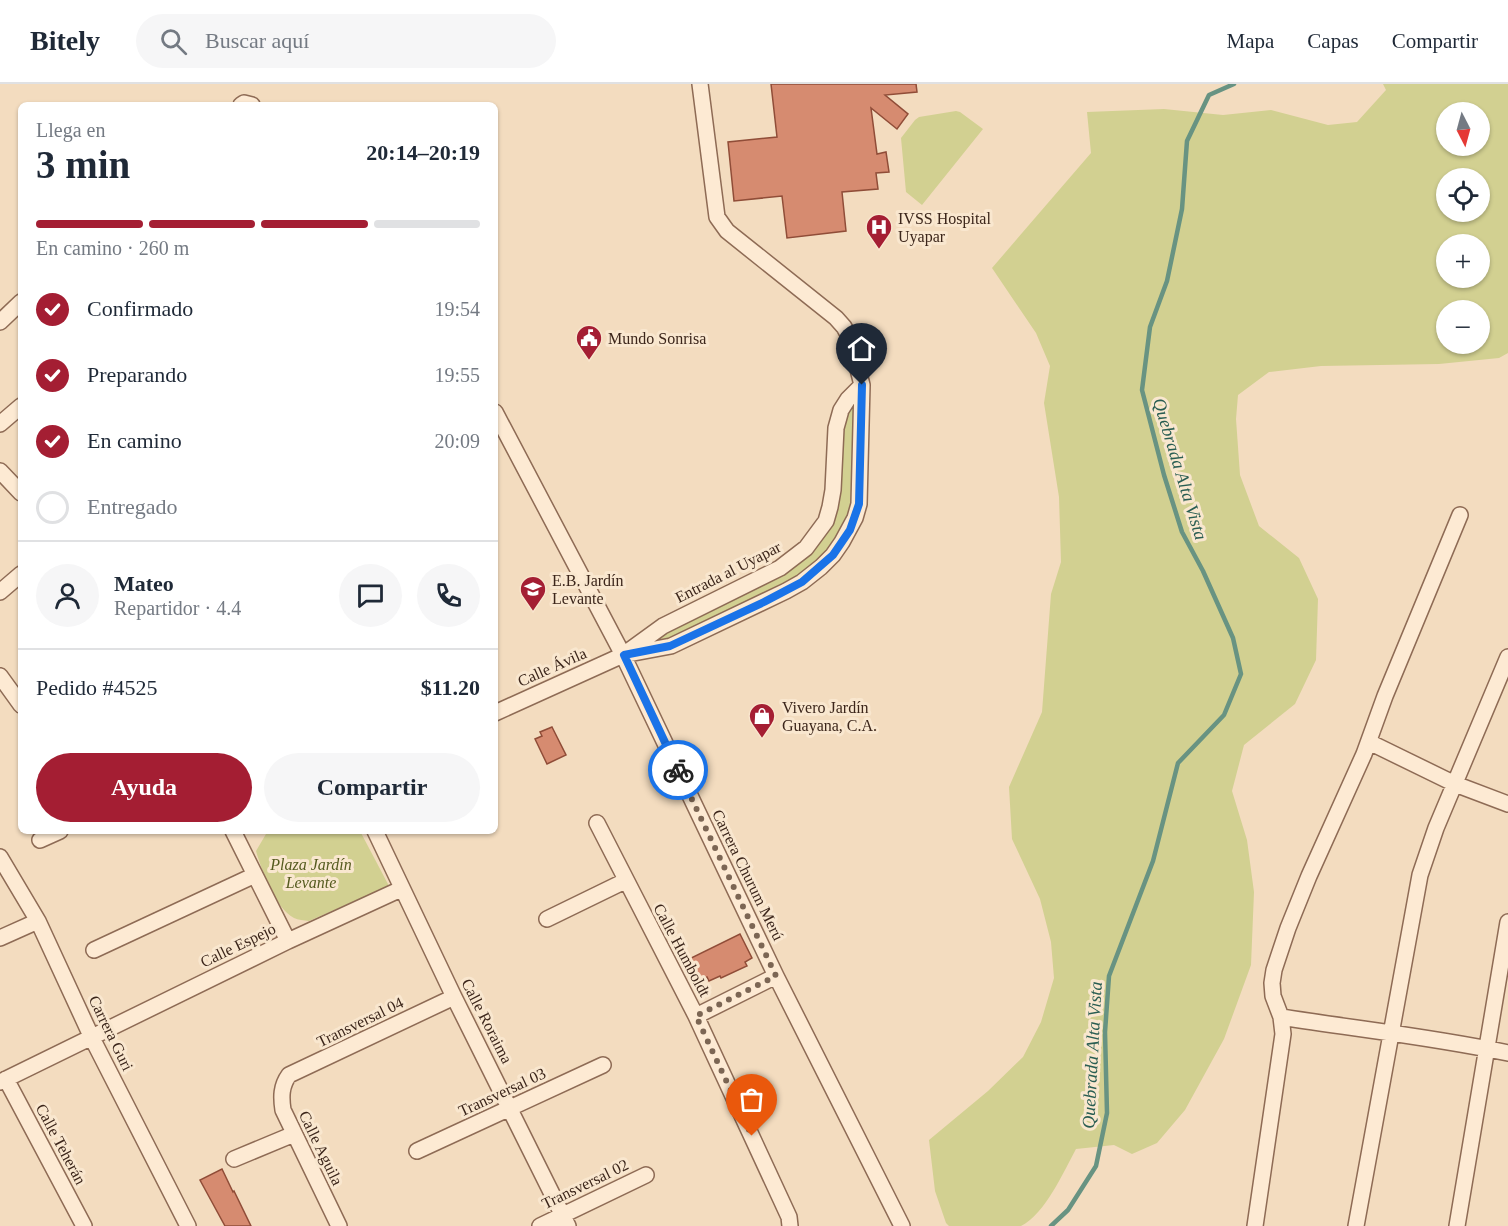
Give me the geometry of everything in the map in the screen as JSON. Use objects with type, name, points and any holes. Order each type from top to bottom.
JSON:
[{"type":"street","points":[[624,655],[670,646],[802,582],[833,555],[850,530],[859,504],[862,385],[854,350],[844,327],[836,318],[727,231],[717,217],[700,84]]},
{"type":"street","points":[[0,322],[18,305]]},
{"type":"street","name":"Entrada al Uyapar","points":[[624,655],[663,626],[780,568],[806,548],[826,520],[830,507],[836,428],[841,410],[862,385]]},
{"type":"street","points":[[0,424],[18,409]]},
{"type":"street","name":"Carrera Churum Merú","points":[[498,418],[624,655],[776,976],[902,1226]]},
{"type":"street","points":[[0,471],[18,490]]},
{"type":"street","points":[[1254,1226],[1283,1034],[1281,1017],[1273,996],[1274,970],[1309,876],[1369,742],[1385,696],[1460,515]]},
{"type":"street","points":[[0,592],[18,577]]},
{"type":"street","name":"Calle Ávila","points":[[498,711],[624,655]]},
{"type":"street","points":[[1356,1226],[1420,875],[1430,843],[1508,657]]},
{"type":"street","points":[[0,676],[18,701]]},
{"type":"street","points":[[1369,742],[1455,784],[1508,804]]},
{"type":"street","name":"Calle Humboldt","points":[[597,823],[696,1016],[789,1217],[790,1226]]},
{"type":"street","points":[[40,840],[53,834]]},
{"type":"street","points":[[237,834],[288,941]]},
{"type":"street","name":"Calle Roraima","points":[[376,834],[401,889],[511,1107],[565,1221]]},
{"type":"street","name":"Carrera Guri","points":[[0,857],[38,921],[92,1038],[188,1226]]},
{"type":"street","points":[[94,950],[255,875]]},
{"type":"street","points":[[547,919],[625,881]]},
{"type":"street","name":"Calle Espejo","points":[[3,1081],[288,941],[401,889]]},
{"type":"street","points":[[0,938],[38,921]]},
{"type":"street","points":[[1457,1226],[1508,922]]},
{"type":"street","points":[[696,1016],[776,976]]},
{"type":"street","name":"Transversal 04","points":[[284,1082],[289,1075],[454,996]]},
{"type":"street","points":[[1281,1017],[1390,1032],[1508,1053]]},
{"type":"street","name":"Transversal 03","points":[[417,1151],[603,1065]]},
{"type":"street","name":"Calle Teherán","points":[[3,1081],[84,1226]]},
{"type":"street","name":"Calle Aguila","points":[[284,1082],[283,1110],[339,1226]]},
{"type":"street","points":[[234,1159],[294,1134]]},
{"type":"street","name":"Transversal 02","points":[[540,1226],[565,1221],[646,1175]]},
{"type":"green space","points":[[1383,84],[1508,84],[1508,353],[1499,358],[1439,364],[1321,366],[1269,372],[1238,395],[1236,419],[1240,475],[1259,526],[1299,558],[1318,599],[1316,660],[1295,704],[1244,745],[1232,791],[1247,840],[1254,892],[1251,965],[1224,1039],[1185,1110],[1157,1143],[1132,1154],[1114,1145],[1076,1149],[1046,1203],[1021,1226],[949,1226],[935,1191],[929,1140],[988,1091],[1023,1057],[1041,1022],[1054,978],[1051,942],[1040,899],[1012,839],[1009,787],[1042,712],[1051,594],[1061,562],[1059,497],[1044,403],[1050,366],[1036,333],[992,268],[1091,153],[1087,112],[1164,109],[1223,115],[1271,110],[1328,125],[1357,122],[1386,90]]},
{"type":"green space","points":[[956,111],[983,129],[922,205],[906,192],[901,138],[919,117]]},
{"type":"green space","points":[[862,385],[859,504],[821,567],[671,646],[623,655],[780,568],[826,521],[836,428]]},
{"type":"green space","name":"Plaza Jardín Levante","points":[[266,834],[362,834],[389,886],[309,921],[299,920],[287,913],[275,898],[256,851]]},
{"type":"building","points":[[771,84],[916,84],[917,92],[885,95],[908,114],[897,129],[871,108],[877,154],[886,152],[889,172],[876,173],[878,189],[842,192],[846,231],[787,238],[782,196],[734,201],[728,142],[777,137]]},
{"type":"building","points":[[552,727],[566,755],[547,764],[535,739],[542,736],[540,732]]},
{"type":"building","points":[[740,934],[752,958],[745,962],[747,966],[721,978],[720,976],[709,981],[707,977],[696,982],[685,961]]},
{"type":"building","points":[[222,1169],[251,1226],[225,1226],[200,1180]]},
{"type":"waterway","name":"Quebrada Alta Vista","points":[[1051,1226],[1068,1210],[1096,1166],[1107,1113],[1105,1032],[1109,976],[1153,861],[1178,763],[1224,715],[1241,674],[1233,638],[1203,571],[1182,532],[1164,475],[1142,390],[1150,327],[1167,281],[1182,209],[1187,141],[1209,95],[1234,84]]},
{"type":"way so far","points":[[678,770],[776,976],[696,1016],[752,1136]]},
{"type":"place","name":"IVSS Hospital Uyapar","points":[[879,250]]},
{"type":"place","name":"Mundo Sonrisa","points":[[589,361]]},
{"type":"place","name":"E.B. Jardín Levante","points":[[533,612]]},
{"type":"place","name":"Vivero Jardín Guayana, C.A.","points":[[762,739]]},
{"type":"route","points":[[678,770],[624,655],[670,646],[764,602],[802,582],[833,555],[850,530],[859,504],[862,385]]}]
